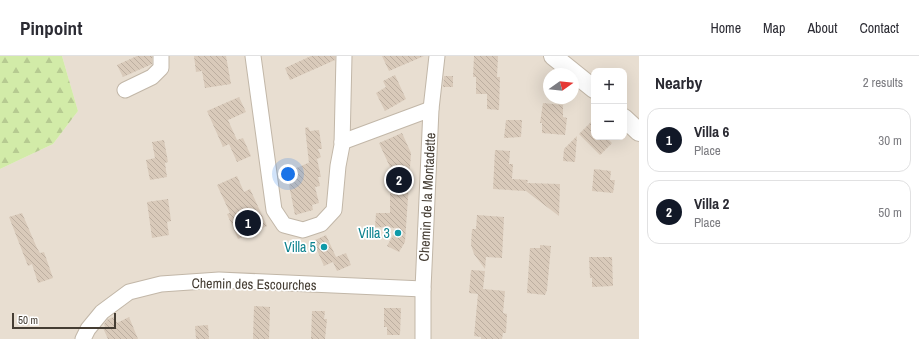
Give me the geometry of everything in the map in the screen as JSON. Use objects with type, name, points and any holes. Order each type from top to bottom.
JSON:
[{"type":"street","points":[[125,90],[152,77],[161,68],[161,56]]},
{"type":"street","points":[[253,56],[274,210],[284,225],[303,230],[321,224],[334,210],[342,142],[344,56]]},
{"type":"street","name":"Chemin de la Montadette","points":[[423,339],[423,289],[431,110],[437,56]]},
{"type":"street","points":[[553,56],[591,87]]},
{"type":"street","points":[[342,142],[431,110]]},
{"type":"street","points":[[627,121],[639,132]]},
{"type":"street","name":"Chemin des Escourches","points":[[83,339],[88,329],[102,312],[130,292],[160,284],[219,280],[423,289]]},
{"type":"shaded area","points":[[62,56],[639,56],[639,339],[0,339],[0,169],[53,144],[78,111]]},
{"type":"green space","points":[[0,56],[62,56],[78,111],[53,144],[0,169]]},
{"type":"building","points":[[137,56],[152,56],[152,64],[123,77],[117,65]]},
{"type":"building","points":[[194,56],[226,56],[231,84],[205,88],[202,71],[196,72]]},
{"type":"building","points":[[311,56],[335,56],[335,60],[290,80],[285,68]]},
{"type":"building","points":[[382,56],[424,56],[389,71]]},
{"type":"building","points":[[474,56],[498,56],[497,77],[500,77],[499,110],[487,109],[487,94],[476,94],[476,77],[473,77]]},
{"type":"building","points":[[395,75],[406,99],[385,111],[376,93],[386,87],[383,81]]},
{"type":"building","points":[[444,76],[453,76],[453,87],[443,87]]},
{"type":"building","points":[[239,97],[246,112],[228,120],[237,140],[243,138],[251,156],[237,162],[229,144],[223,147],[207,111]]},
{"type":"building","points":[[543,103],[563,105],[563,117],[567,118],[565,135],[542,133],[542,123],[540,123]]},
{"type":"building","points":[[506,120],[522,120],[521,137],[504,138]]},
{"type":"building","points":[[591,122],[591,140],[609,140],[612,143],[600,155],[579,134]]},
{"type":"building","points":[[308,127],[310,131],[319,130],[322,149],[318,149],[321,157],[309,163],[305,128]]},
{"type":"building","points":[[402,133],[411,153],[405,242],[399,252],[387,246],[397,228],[375,227],[376,213],[390,213],[390,167],[379,143]]},
{"type":"building","points":[[577,136],[575,162],[563,161],[564,149]]},
{"type":"building","points":[[164,140],[168,162],[165,163],[167,177],[150,180],[146,160],[155,158],[152,142]]},
{"type":"building","points":[[495,150],[510,151],[509,164],[513,164],[512,179],[528,180],[527,183],[560,184],[559,216],[526,191],[493,189]]},
{"type":"building","points":[[317,159],[321,177],[318,177],[320,186],[315,187],[319,203],[312,205],[313,210],[295,215],[289,185],[295,182],[292,170]]},
{"type":"building","points":[[594,169],[611,171],[610,180],[615,180],[613,193],[592,191]]},
{"type":"building","points":[[237,176],[244,192],[250,189],[267,226],[238,239],[227,214],[230,213],[217,185]]},
{"type":"building","points":[[168,199],[171,221],[167,222],[169,235],[152,238],[147,202]]},
{"type":"building","points":[[22,213],[37,248],[40,253],[44,252],[53,278],[38,283],[32,264],[28,266],[9,217]]},
{"type":"building","points":[[477,215],[504,217],[502,258],[486,257],[485,269],[474,254],[471,245],[472,229],[476,229]]},
{"type":"building","name":"Villa 5","points":[[326,235],[336,257],[346,253],[351,265],[337,271],[333,262],[324,266],[313,241]]},
{"type":"building","points":[[540,245],[551,246],[547,290],[545,295],[527,293],[530,248],[540,248]]},
{"type":"building","points":[[589,257],[612,257],[613,286],[592,287]]},
{"type":"building","points":[[471,270],[485,271],[483,289],[505,291],[503,313],[507,314],[506,333],[503,333],[502,339],[481,339],[481,337],[474,336],[478,294],[469,293]]},
{"type":"building","points":[[254,306],[270,307],[269,339],[253,339]]},
{"type":"building","points":[[384,308],[401,308],[400,335],[387,335],[387,327],[384,327]]},
{"type":"building","points":[[312,311],[325,311],[324,319],[327,319],[325,339],[311,339]]},
{"type":"building","points":[[114,317],[117,323],[129,317],[138,339],[108,339],[103,328],[105,327],[104,324],[108,319]]},
{"type":"building","points":[[208,325],[209,339],[196,339],[195,326]]},
{"type":"place","name":"Villa 2","points":[[399,180]]},
{"type":"place","name":"Villa 6","points":[[248,223]]},
{"type":"place","name":"Villa 3","points":[[398,233]]},
{"type":"place","name":"Villa 5","points":[[324,247]]}]
